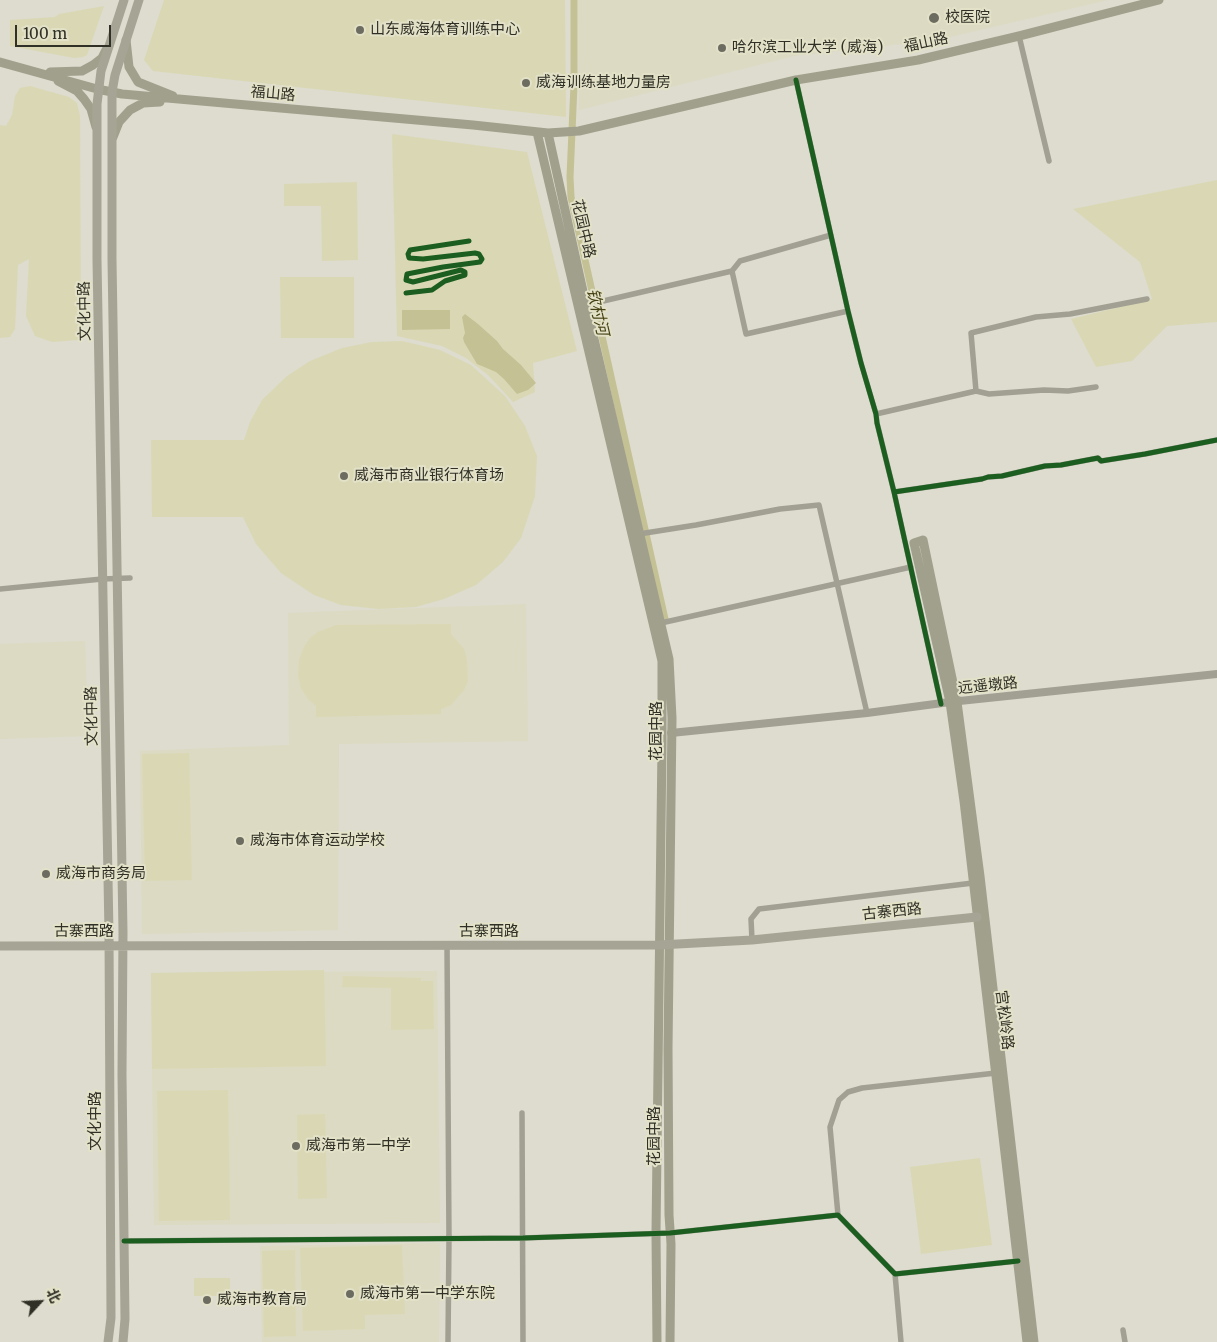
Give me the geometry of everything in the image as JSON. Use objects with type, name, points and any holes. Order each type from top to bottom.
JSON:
[{"type":"main road","name":"文化中路","points":[[108,1342],[111,1318],[109,945],[102,579],[97,89],[124,0]]},
{"type":"main road","name":"文化中路","points":[[122,1342],[125,1319],[122,1074],[123,946],[112,260],[112,92],[126,38],[139,0]]},
{"type":"main road","name":"福山路","points":[[0,62],[112,92],[548,133],[579,131],[796,80],[918,60],[1159,0]]},
{"type":"main road","points":[[43,73],[82,71],[102,58],[112,36]]},
{"type":"main road","points":[[126,38],[129,67],[138,82],[185,100]]},
{"type":"main road","points":[[43,73],[77,91],[91,109],[97,130]]},
{"type":"main road","points":[[113,137],[119,122],[124,116],[130,110],[143,103],[185,100]]},
{"type":"main road","points":[[537,132],[662,661],[656,1234],[657,1342]]},
{"type":"main road","name":"花园中路","points":[[548,133],[669,659],[671,732],[668,1097],[670,1342]]},
{"type":"main road","points":[[949,703],[914,543],[923,540],[949,703],[980,876],[1034,1342]]},
{"type":"main road","name":"宫松岭路","points":[[949,703],[964,800],[1027,1342]]},
{"type":"main road","name":"古寨西路","points":[[0,946],[659,945],[752,940],[977,917]]},
{"type":"street","points":[[1019,36],[1049,161]]},
{"type":"street","points":[[796,80],[848,311],[876,414],[911,567],[949,703]]},
{"type":"street","points":[[588,305],[732,271],[740,261],[831,235]]},
{"type":"street","points":[[732,271],[746,334],[848,311]]},
{"type":"street","points":[[976,391],[971,333],[1036,317],[1070,314],[1147,299]]},
{"type":"street","points":[[876,414],[976,391],[989,394],[1044,390],[1068,391],[1096,387]]},
{"type":"street","points":[[894,492],[1002,476],[1045,466],[1098,458],[1101,461],[1145,454],[1217,440]]},
{"type":"street","points":[[641,534],[696,526],[780,509],[820,505],[836,585],[867,713]]},
{"type":"street","points":[[661,624],[911,567]]},
{"type":"street","points":[[0,589],[130,578]]},
{"type":"street","name":"远遥墩路","points":[[671,732],[867,713],[1217,674]]},
{"type":"street","points":[[752,940],[751,919],[760,909],[973,883]]},
{"type":"street","points":[[447,945],[448,1342]]},
{"type":"street","points":[[901,1342],[895,1274],[838,1215],[830,1127],[839,1100],[848,1092],[862,1088],[996,1073]]},
{"type":"street","points":[[522,1113],[523,1342]]},
{"type":"street","points":[[124,1241],[523,1238],[656,1234],[838,1215]]},
{"type":"street","points":[[895,1274],[1018,1260]]},
{"type":"street","points":[[1124,1330],[1125,1342]]},
{"type":"shaded area","name":"山东威海体育训练中心","points":[[164,0],[565,0],[566,117],[153,71],[144,60]]},
{"type":"shaded area","name":"哈尔滨工业大学 (威海)","points":[[578,0],[1108,0],[937,40],[794,56],[579,110]]},
{"type":"shaded area","points":[[104,6],[87,55],[83,57],[74,58],[10,46],[10,20],[55,17],[59,14]]},
{"type":"shaded area","points":[[30,86],[69,97],[77,103],[80,116],[81,333],[78,340],[52,342],[35,336],[26,316],[29,259],[18,265],[15,329],[10,337],[0,338],[0,125],[6,126],[12,115],[15,96],[20,88]]},
{"type":"shaded area","points":[[392,134],[527,152],[577,351],[533,363],[535,392],[513,402],[488,375],[466,358],[442,346],[397,336]]},
{"type":"shaded area","points":[[1217,180],[1217,322],[1167,326],[1132,361],[1096,367],[1071,319],[1152,299],[1140,262],[1073,209]]},
{"type":"shaded area","points":[[357,182],[358,260],[322,261],[321,206],[284,206],[284,184]]},
{"type":"shaded area","points":[[280,277],[354,277],[354,338],[281,338]]},
{"type":"shaded area","points":[[402,310],[450,310],[450,329],[402,330]]},
{"type":"shaded area","points":[[465,314],[497,341],[536,383],[528,390],[517,394],[496,372],[477,364],[463,338],[465,333],[462,317]]},
{"type":"shaded area","name":"威海市商业银行体育场","points":[[402,341],[440,350],[471,365],[505,396],[525,426],[537,456],[535,496],[521,538],[503,562],[476,585],[444,599],[416,607],[379,609],[341,605],[314,595],[281,573],[256,544],[243,517],[152,517],[151,440],[244,440],[250,422],[262,400],[287,376],[310,361],[342,348],[372,342]]},
{"type":"shaded area","name":"威海市体育运动学校","points":[[526,604],[528,741],[339,744],[338,930],[142,934],[140,751],[289,745],[288,613]]},
{"type":"shaded area","points":[[451,624],[451,634],[464,649],[467,660],[468,681],[464,690],[451,705],[441,709],[441,714],[316,717],[316,706],[308,699],[301,688],[298,675],[299,660],[304,647],[310,638],[318,632],[336,625]]},
{"type":"shaded area","points":[[85,641],[88,736],[0,739],[0,644]]},
{"type":"shaded area","points":[[189,753],[192,880],[145,881],[142,754]]},
{"type":"shaded area","points":[[324,970],[326,1066],[152,1069],[151,973]]},
{"type":"shaded area","name":"威海市第一中学","points":[[437,971],[440,1223],[154,1225],[151,973]]},
{"type":"shaded area","points":[[343,976],[421,978],[421,981],[433,981],[434,1029],[391,1030],[391,988],[342,987]]},
{"type":"shaded area","points":[[228,1090],[230,1220],[159,1221],[157,1091]]},
{"type":"shaded area","points":[[325,1114],[327,1198],[298,1199],[297,1115]]},
{"type":"shaded area","points":[[980,1158],[992,1245],[921,1254],[910,1167]]},
{"type":"shaded area","name":"威海市第一中学东院","points":[[440,1243],[439,1342],[262,1342],[260,1246]]},
{"type":"shaded area","points":[[402,1245],[405,1314],[365,1315],[365,1329],[303,1331],[300,1248]]},
{"type":"shaded area","points":[[295,1250],[296,1336],[264,1337],[262,1251]]},
{"type":"shaded area","points":[[194,1278],[230,1278],[230,1296],[194,1296]]},
{"type":"waterway","name":"钦村河","points":[[574,0],[571,197],[665,619]]},
{"type":"cycle path","points":[[796,80],[848,311],[876,414],[941,704]]},
{"type":"cycle path","points":[[406,293],[432,290],[445,281],[465,275],[465,272],[461,270],[413,282],[406,280],[407,274],[480,262],[482,259],[479,254],[475,253],[423,259],[409,258],[410,250],[469,241]]},
{"type":"cycle path","points":[[894,492],[1002,476],[1045,466],[1098,458],[1101,461],[1145,454],[1217,440]]},
{"type":"cycle path","points":[[124,1241],[523,1238],[670,1233],[838,1215],[895,1274],[1018,1261]]},
{"type":"place","name":"校医院","points":[[934,18]]},
{"type":"place","name":"山东威海体育训练中心","points":[[360,30]]},
{"type":"place","name":"哈尔滨工业大学 (威海)","points":[[722,48]]},
{"type":"place","name":"威海训练基地力量房","points":[[526,83]]},
{"type":"place","name":"威海市商业银行体育场","points":[[344,476]]},
{"type":"place","name":"威海市体育运动学校","points":[[240,841]]},
{"type":"place","name":"威海市商务局","points":[[46,874]]},
{"type":"place","name":"威海市第一中学","points":[[296,1146]]},
{"type":"place","name":"威海市第一中学东院","points":[[350,1294]]},
{"type":"place","name":"威海市教育局","points":[[207,1300]]}]
